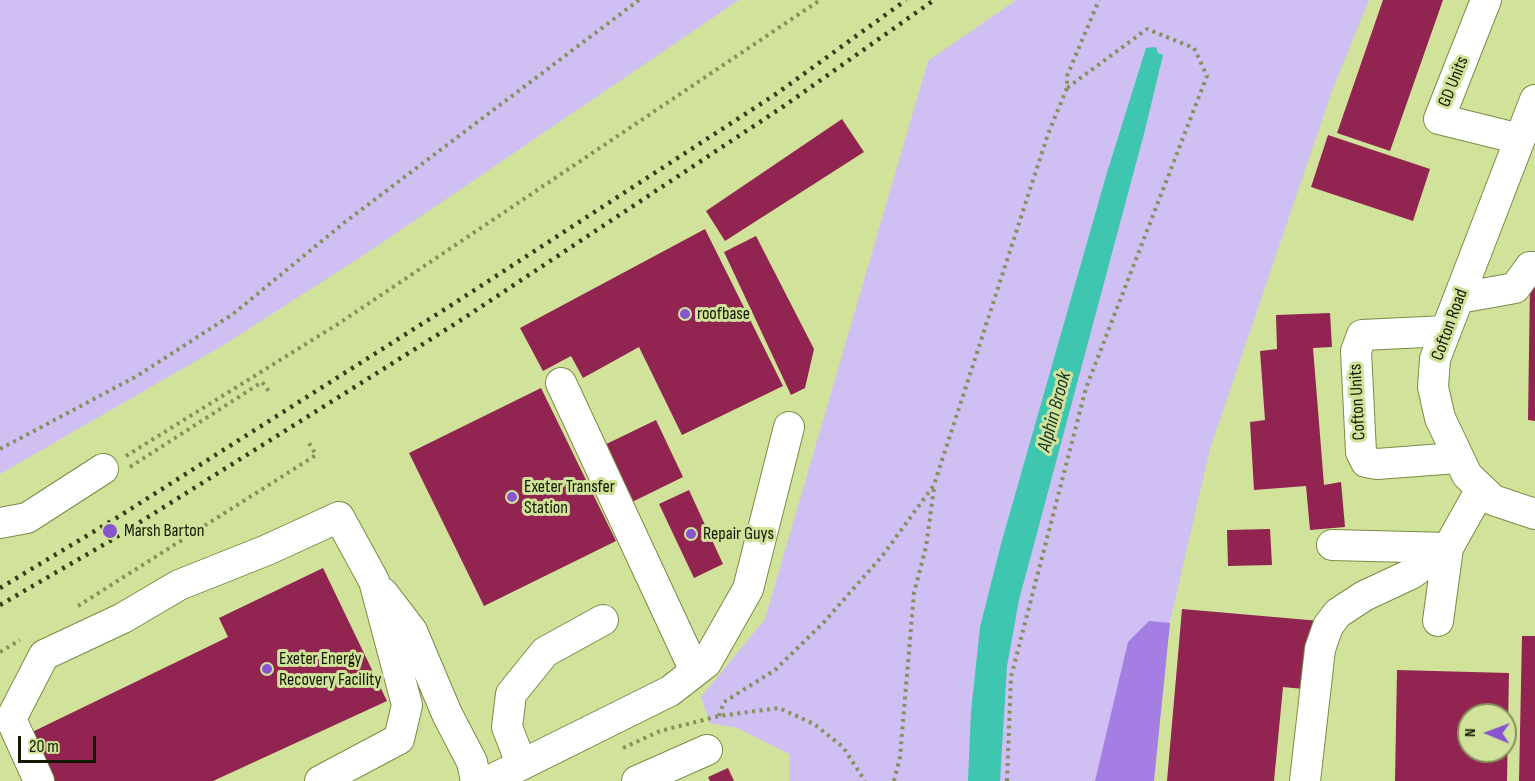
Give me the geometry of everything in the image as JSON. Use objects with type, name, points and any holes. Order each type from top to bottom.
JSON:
[{"type":"street","name":"GD Units","points":[[1486,0],[1439,119],[1521,139]]},
{"type":"street","name":"Cofton Road","points":[[1535,100],[1435,359],[1433,387],[1440,418],[1467,475],[1493,500],[1535,514]]},
{"type":"street","points":[[1459,298],[1515,288],[1530,267],[1535,267]]},
{"type":"street","name":"Cofton Units","points":[[1446,331],[1362,335],[1356,351],[1361,452],[1366,462],[1377,464],[1457,458]]},
{"type":"street","points":[[561,383],[695,671]]},
{"type":"street","points":[[489,781],[521,763],[670,691],[706,663],[748,589],[789,427]]},
{"type":"street","points":[[0,523],[27,518],[103,470]]},
{"type":"street","points":[[1438,621],[1448,548],[1481,489]]},
{"type":"street","points":[[39,781],[11,719],[44,655],[123,618],[179,585],[267,550],[339,517],[374,581],[412,631],[447,714],[472,762],[476,781]]},
{"type":"street","points":[[1332,544],[1448,548]]},
{"type":"street","points":[[1305,781],[1320,649],[1328,626],[1338,613],[1364,596],[1411,574],[1448,548]]},
{"type":"street","points":[[320,781],[384,750],[399,739],[407,705],[374,581]]},
{"type":"street","points":[[521,763],[507,727],[511,694],[545,652],[603,620]]},
{"type":"street","points":[[637,781],[707,750]]},
{"type":"path","points":[[0,449],[137,376],[233,314],[345,222],[639,0]]},
{"type":"path","points":[[271,394],[262,382],[112,479],[103,470],[347,318],[820,0]]},
{"type":"path","points":[[894,781],[900,757],[914,593],[926,547],[934,484],[1047,134],[1067,88],[1067,76],[1099,0]]},
{"type":"path","points":[[1006,781],[1011,677],[1086,388],[1206,76],[1194,48],[1147,29],[1067,88]]},
{"type":"path","points":[[69,611],[316,455],[309,442]]},
{"type":"path","points":[[719,716],[724,702],[776,669],[825,621],[884,555],[934,484]]},
{"type":"path","points":[[0,652],[30,634]]},
{"type":"shaded area","points":[[0,0],[739,0],[364,255],[222,346],[0,474]]},
{"type":"shaded area","points":[[1016,0],[1369,0],[1332,91],[1210,449],[1170,622],[1146,781],[789,781],[789,754],[737,728],[710,723],[701,697],[765,619],[928,61]]},
{"type":"shaded area","points":[[1149,621],[1170,623],[1154,781],[1095,781],[1128,642]]},
{"type":"water","name":"Alphin Brook","points":[[1156,47],[1158,53],[1163,55],[1145,130],[1019,600],[1007,666],[1000,781],[968,781],[971,712],[980,627],[1001,544],[1106,176],[1146,48]]},
{"type":"building","points":[[1383,0],[1443,0],[1390,151],[1337,133]]},
{"type":"building","points":[[842,119],[864,152],[725,241],[706,211]]},
{"type":"building","points":[[1328,135],[1430,169],[1413,221],[1311,187]]},
{"type":"building","name":"roofbase","points":[[705,229],[783,386],[682,435],[639,347],[583,378],[571,356],[543,371],[520,328]]},
{"type":"building","points":[[756,236],[814,349],[805,388],[791,395],[724,252]]},
{"type":"building","points":[[1530,284],[1535,284],[1535,421],[1528,420]]},
{"type":"building","points":[[1330,313],[1332,347],[1313,348],[1324,485],[1341,482],[1345,527],[1310,530],[1306,486],[1254,490],[1250,422],[1265,420],[1260,351],[1277,349],[1276,315]]},
{"type":"building","name":"Exeter Transfer Station","points":[[541,388],[616,541],[484,606],[409,453]]},
{"type":"building","points":[[656,420],[683,477],[624,506],[596,449]]},
{"type":"building","name":"Repair Guys","points":[[689,490],[723,564],[694,578],[659,504]]},
{"type":"building","points":[[1270,529],[1272,565],[1228,566],[1227,530]]},
{"type":"building","name":"Exeter Energy Recovery Facility","points":[[323,568],[387,701],[213,781],[48,781],[26,735],[228,637],[219,618]]},
{"type":"building","points":[[1182,609],[1320,621],[1314,690],[1283,687],[1274,781],[1167,781]]},
{"type":"building","points":[[1522,636],[1535,636],[1535,781],[1519,781]]},
{"type":"building","points":[[1397,670],[1509,673],[1508,703],[1457,703],[1457,763],[1507,763],[1507,781],[1395,781]]},
{"type":"building","points":[[728,768],[734,781],[710,781],[708,777]]},
{"type":"railway","points":[[0,588],[118,517],[450,306],[776,94],[906,0]]},
{"type":"railway","points":[[0,605],[110,541],[458,322],[784,106],[934,0]]},
{"type":"place","name":"roofbase","points":[[685,314]]},
{"type":"place","name":"Exeter Transfer Station","points":[[512,497]]},
{"type":"place","name":"Marsh Barton","points":[[110,531]]},
{"type":"place","name":"Repair Guys","points":[[691,534]]},
{"type":"place","name":"Exeter Energy Recovery Facility","points":[[267,669]]}]
